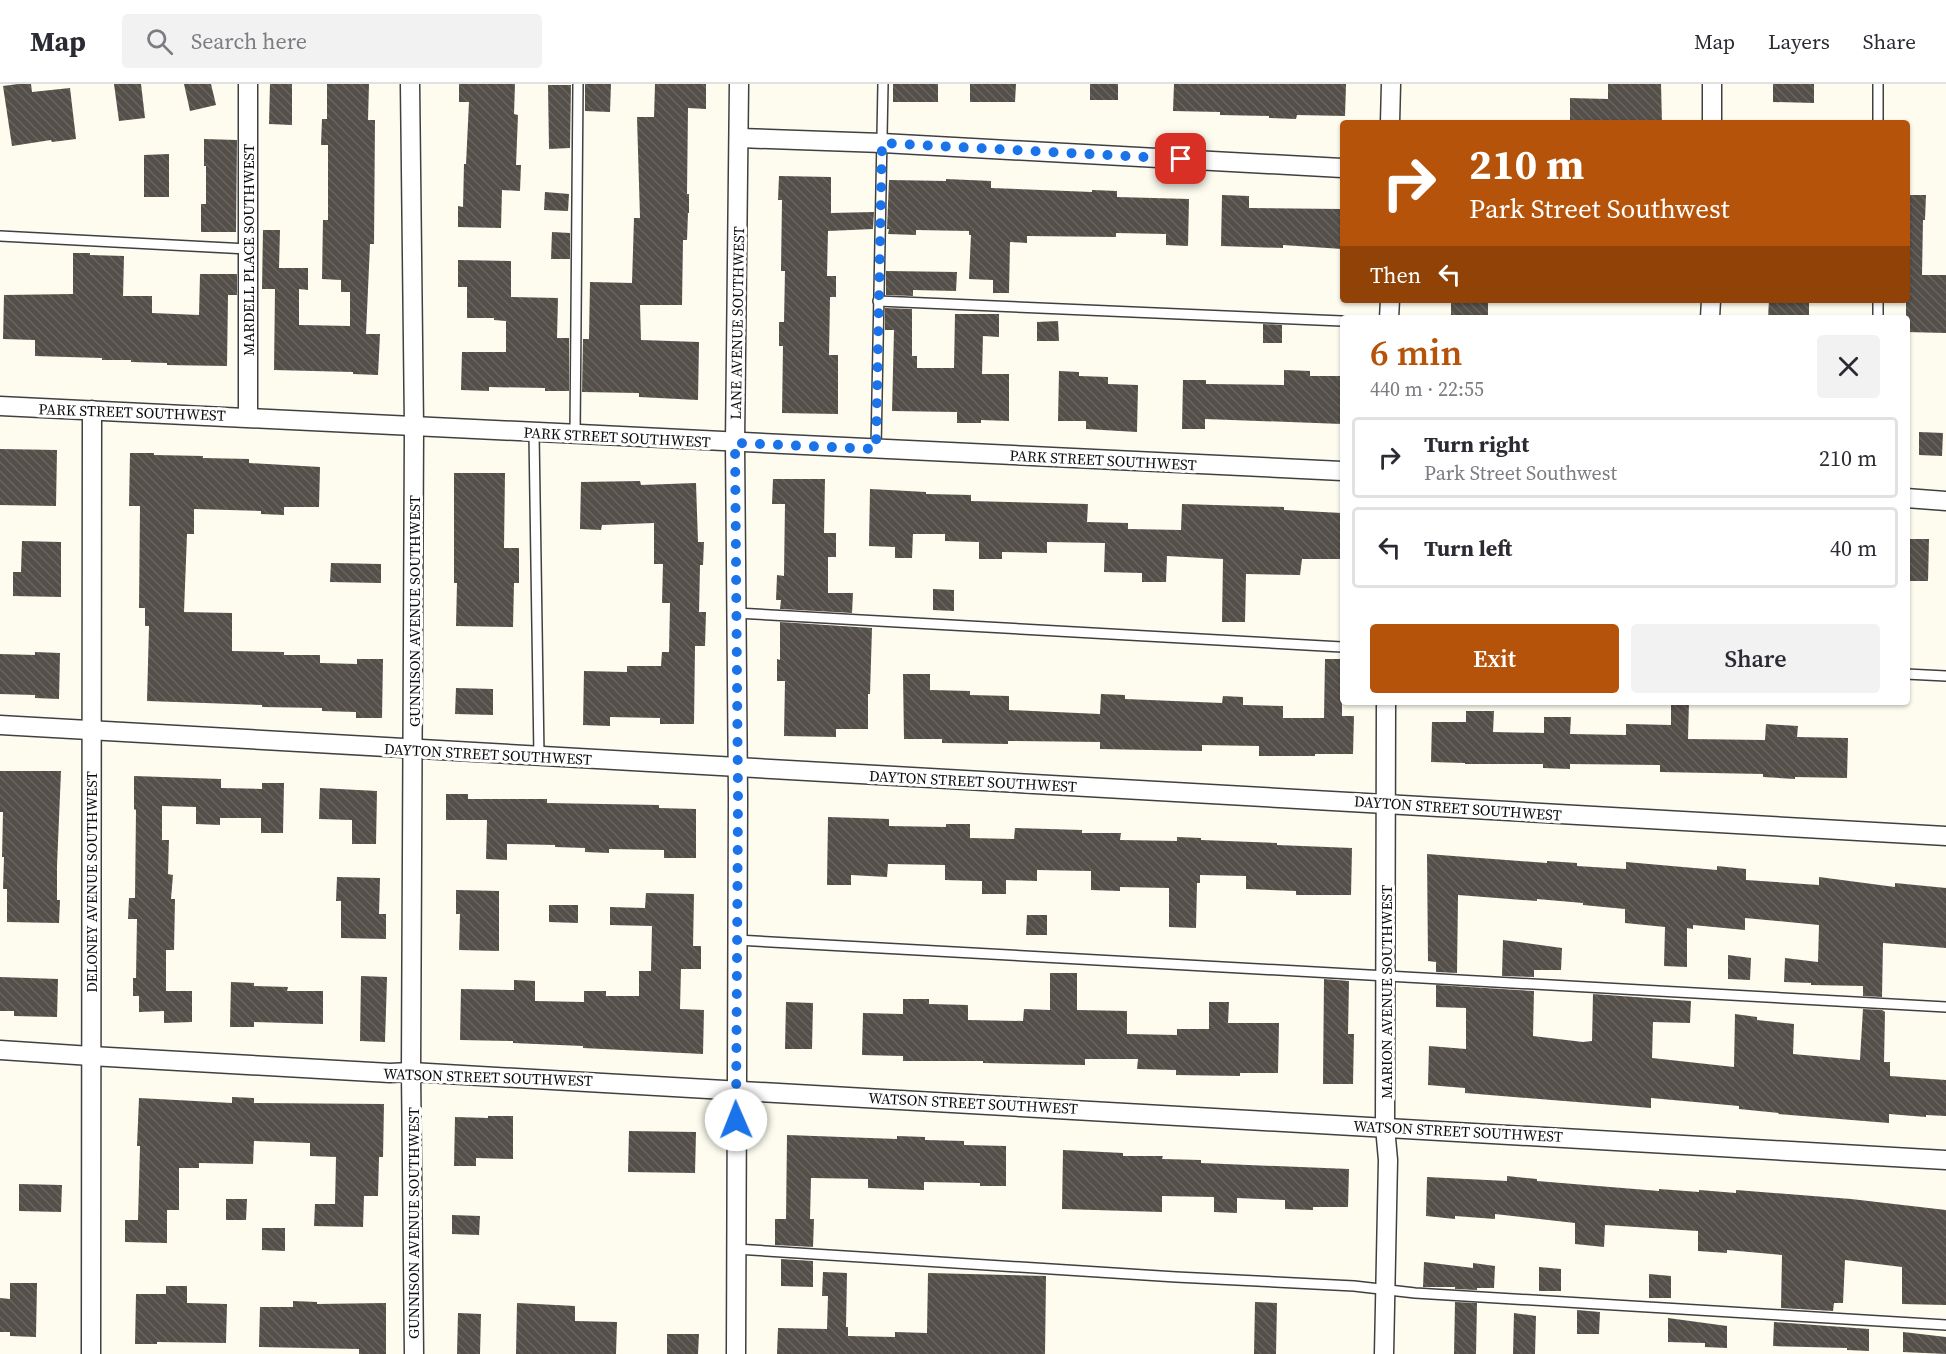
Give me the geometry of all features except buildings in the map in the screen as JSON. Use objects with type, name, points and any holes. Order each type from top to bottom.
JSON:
[{"type":"street","name":"MARDELL PLACE SOUTHWEST","points":[[248,84],[248,417]]},
{"type":"street","name":"GUNNISON AVENUE SOUTHWEST","points":[[410,84],[414,427],[411,1072],[414,1354]]},
{"type":"street","name":"LANE AVENUE SOUTHWEST","points":[[736,1354],[735,443],[739,84]]},
{"type":"street","points":[[1390,120],[1391,84]]},
{"type":"street","points":[[1712,84],[1712,120]]},
{"type":"street","points":[[739,138],[882,143],[1340,168]]},
{"type":"street","name":"PARK STREET SOUTHWEST","points":[[0,406],[1340,471]]},
{"type":"street","name":"DELONEY AVENUE SOUTHWEST","points":[[91,1354],[92,410]]},
{"type":"street","points":[[1910,498],[1946,501]]},
{"type":"street","name":"MARION AVENUE SOUTHWEST","points":[[1384,1354],[1388,1160],[1385,1127],[1386,705]]},
{"type":"street","name":"DAYTON STREET SOUTHWEST","points":[[0,725],[1946,836]]},
{"type":"street","name":"WATSON STREET SOUTHWEST","points":[[0,1050],[390,1073],[411,1072],[736,1089],[1946,1160]]},
{"type":"lane","points":[[575,435],[578,84]]},
{"type":"lane","points":[[876,449],[883,84]]},
{"type":"lane","points":[[1878,84],[1878,120]]},
{"type":"lane","points":[[0,236],[248,249]]},
{"type":"lane","points":[[878,301],[1340,321]]},
{"type":"lane","points":[[534,433],[539,756]]},
{"type":"lane","points":[[736,613],[1340,647]]},
{"type":"lane","points":[[1910,674],[1946,676]]},
{"type":"lane","points":[[736,940],[1946,1007]]},
{"type":"lane","points":[[736,1249],[1946,1325]]},
{"type":"route","points":[[736,1120],[738,798],[735,443],[876,449],[882,143],[1181,159]]}]
